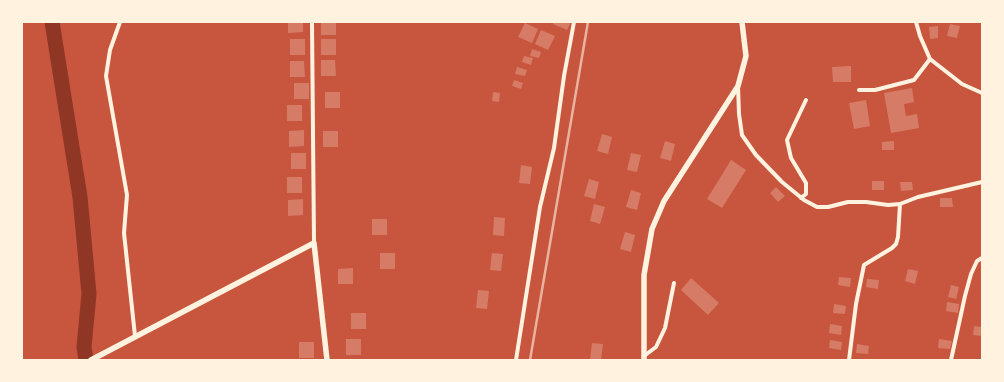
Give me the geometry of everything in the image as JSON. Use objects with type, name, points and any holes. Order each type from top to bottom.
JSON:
[{"type":"street","points":[[120,22],[110,50],[106,76],[126,195],[124,233],[135,336]]},
{"type":"street","points":[[312,22],[314,243],[327,360]]},
{"type":"street","points":[[516,360],[540,208],[554,148],[564,76],[574,22]]},
{"type":"street","points":[[742,22],[746,56],[738,86],[738,114],[742,136],[771,172],[801,198],[818,207],[828,207],[848,202],[866,202],[888,205],[900,204],[932,194],[982,182]]},
{"type":"street","points":[[916,22],[920,36],[930,59],[962,84],[982,93]]},
{"type":"street","points":[[859,90],[875,90],[914,80],[930,59]]},
{"type":"street","points":[[644,358],[644,275],[652,229],[664,201],[738,86]]},
{"type":"street","points":[[801,198],[806,194],[806,182],[791,158],[787,140],[806,100]]},
{"type":"street","points":[[849,360],[856,304],[864,266],[896,244],[898,238],[900,204]]},
{"type":"street","points":[[91,360],[314,243]]},
{"type":"street","points":[[951,360],[971,274],[977,261],[982,258]]},
{"type":"street","points":[[644,358],[656,347],[665,328],[674,283]]},
{"type":"building","points":[[288,22],[303,22],[303,32],[288,33]]},
{"type":"building","points":[[321,22],[336,22],[336,35],[321,35]]},
{"type":"building","points":[[554,22],[571,22],[567,30],[553,24]]},
{"type":"building","points":[[525,23],[538,29],[532,43],[518,37]]},
{"type":"building","points":[[950,24],[960,26],[957,38],[947,36]]},
{"type":"building","points":[[938,26],[938,38],[930,39],[929,27]]},
{"type":"building","points":[[541,30],[555,36],[548,50],[535,44]]},
{"type":"building","points":[[290,39],[305,39],[305,55],[290,55]]},
{"type":"building","points":[[321,39],[336,39],[336,55],[321,55]]},
{"type":"building","points":[[532,49],[541,52],[539,58],[530,56]]},
{"type":"building","points":[[524,56],[533,58],[531,65],[522,62]]},
{"type":"building","points":[[321,60],[335,60],[336,76],[321,76]]},
{"type":"building","points":[[290,61],[304,61],[305,77],[290,77]]},
{"type":"building","points":[[851,66],[851,82],[833,82],[832,67]]},
{"type":"building","points":[[517,67],[527,70],[525,76],[515,74]]},
{"type":"building","points":[[514,80],[523,83],[521,89],[512,86]]},
{"type":"building","points":[[294,83],[309,83],[309,99],[294,99]]},
{"type":"building","points":[[912,88],[914,102],[904,104],[906,116],[917,114],[919,128],[891,133],[884,93]]},
{"type":"building","points":[[325,92],[340,92],[340,108],[325,108]]},
{"type":"building","points":[[493,92],[500,93],[499,102],[492,101]]},
{"type":"building","points":[[866,100],[870,126],[854,129],[849,103]]},
{"type":"building","points":[[287,105],[302,105],[302,121],[287,121]]},
{"type":"building","points":[[304,130],[304,146],[289,147],[289,131]]},
{"type":"building","points":[[323,131],[338,131],[338,147],[323,147]]},
{"type":"building","points":[[602,134],[612,137],[608,154],[597,151]]},
{"type":"building","points":[[665,141],[675,144],[671,161],[660,158]]},
{"type":"building","points":[[894,141],[894,150],[882,150],[882,142]]},
{"type":"building","points":[[291,153],[306,153],[306,169],[291,169]]},
{"type":"building","points":[[631,153],[641,155],[637,172],[627,170]]},
{"type":"building","points":[[731,160],[746,170],[722,208],[707,199]]},
{"type":"building","points":[[521,165],[532,167],[530,184],[519,183]]},
{"type":"building","points":[[287,177],[302,177],[302,193],[287,193]]},
{"type":"building","points":[[589,179],[599,182],[595,199],[584,196]]},
{"type":"building","points":[[872,181],[884,181],[884,190],[872,190]]},
{"type":"building","points":[[900,182],[912,182],[913,190],[901,191]]},
{"type":"building","points":[[776,187],[785,196],[778,202],[770,193]]},
{"type":"building","points":[[631,190],[641,193],[637,210],[626,207]]},
{"type":"building","points":[[940,198],[952,198],[953,207],[940,207]]},
{"type":"building","points":[[303,199],[303,215],[288,216],[288,200]]},
{"type":"building","points":[[594,204],[605,207],[600,224],[590,221]]},
{"type":"building","points":[[494,217],[505,218],[504,236],[493,235]]},
{"type":"building","points":[[372,219],[387,219],[387,235],[372,235]]},
{"type":"building","points":[[625,232],[635,235],[631,252],[620,249]]},
{"type":"building","points":[[380,253],[395,253],[395,269],[380,269]]},
{"type":"building","points":[[492,253],[503,254],[501,271],[490,270]]},
{"type":"building","points":[[353,268],[353,284],[338,284],[338,269]]},
{"type":"building","points":[[908,269],[918,271],[915,284],[905,281]]},
{"type":"building","points":[[839,277],[851,278],[850,287],[838,285]]},
{"type":"building","points":[[691,278],[719,303],[708,315],[681,290]]},
{"type":"building","points":[[867,279],[879,280],[878,289],[866,287]]},
{"type":"building","points":[[951,285],[959,287],[956,299],[948,297]]},
{"type":"building","points":[[478,290],[489,291],[487,309],[476,308]]},
{"type":"building","points":[[947,302],[959,304],[958,313],[946,311]]},
{"type":"building","points":[[834,304],[846,306],[845,314],[833,313]]},
{"type":"building","points":[[351,313],[366,313],[366,329],[351,329]]},
{"type":"building","points":[[830,324],[842,326],[841,335],[829,333]]},
{"type":"building","points":[[974,326],[982,327],[982,336],[973,335]]},
{"type":"building","points":[[346,339],[361,339],[361,355],[346,355]]},
{"type":"building","points":[[939,339],[952,341],[950,349],[938,348]]},
{"type":"building","points":[[830,340],[842,342],[841,350],[829,348]]},
{"type":"building","points":[[299,342],[314,342],[314,358],[299,358]]},
{"type":"building","points":[[592,343],[603,344],[601,360],[590,360]]},
{"type":"building","points":[[857,344],[869,346],[868,354],[856,353]]},
{"type":"waterway","points":[[52,22],[80,197],[89,294],[84,347],[86,360]]},
{"type":"railway","points":[[530,360],[588,22]]}]
